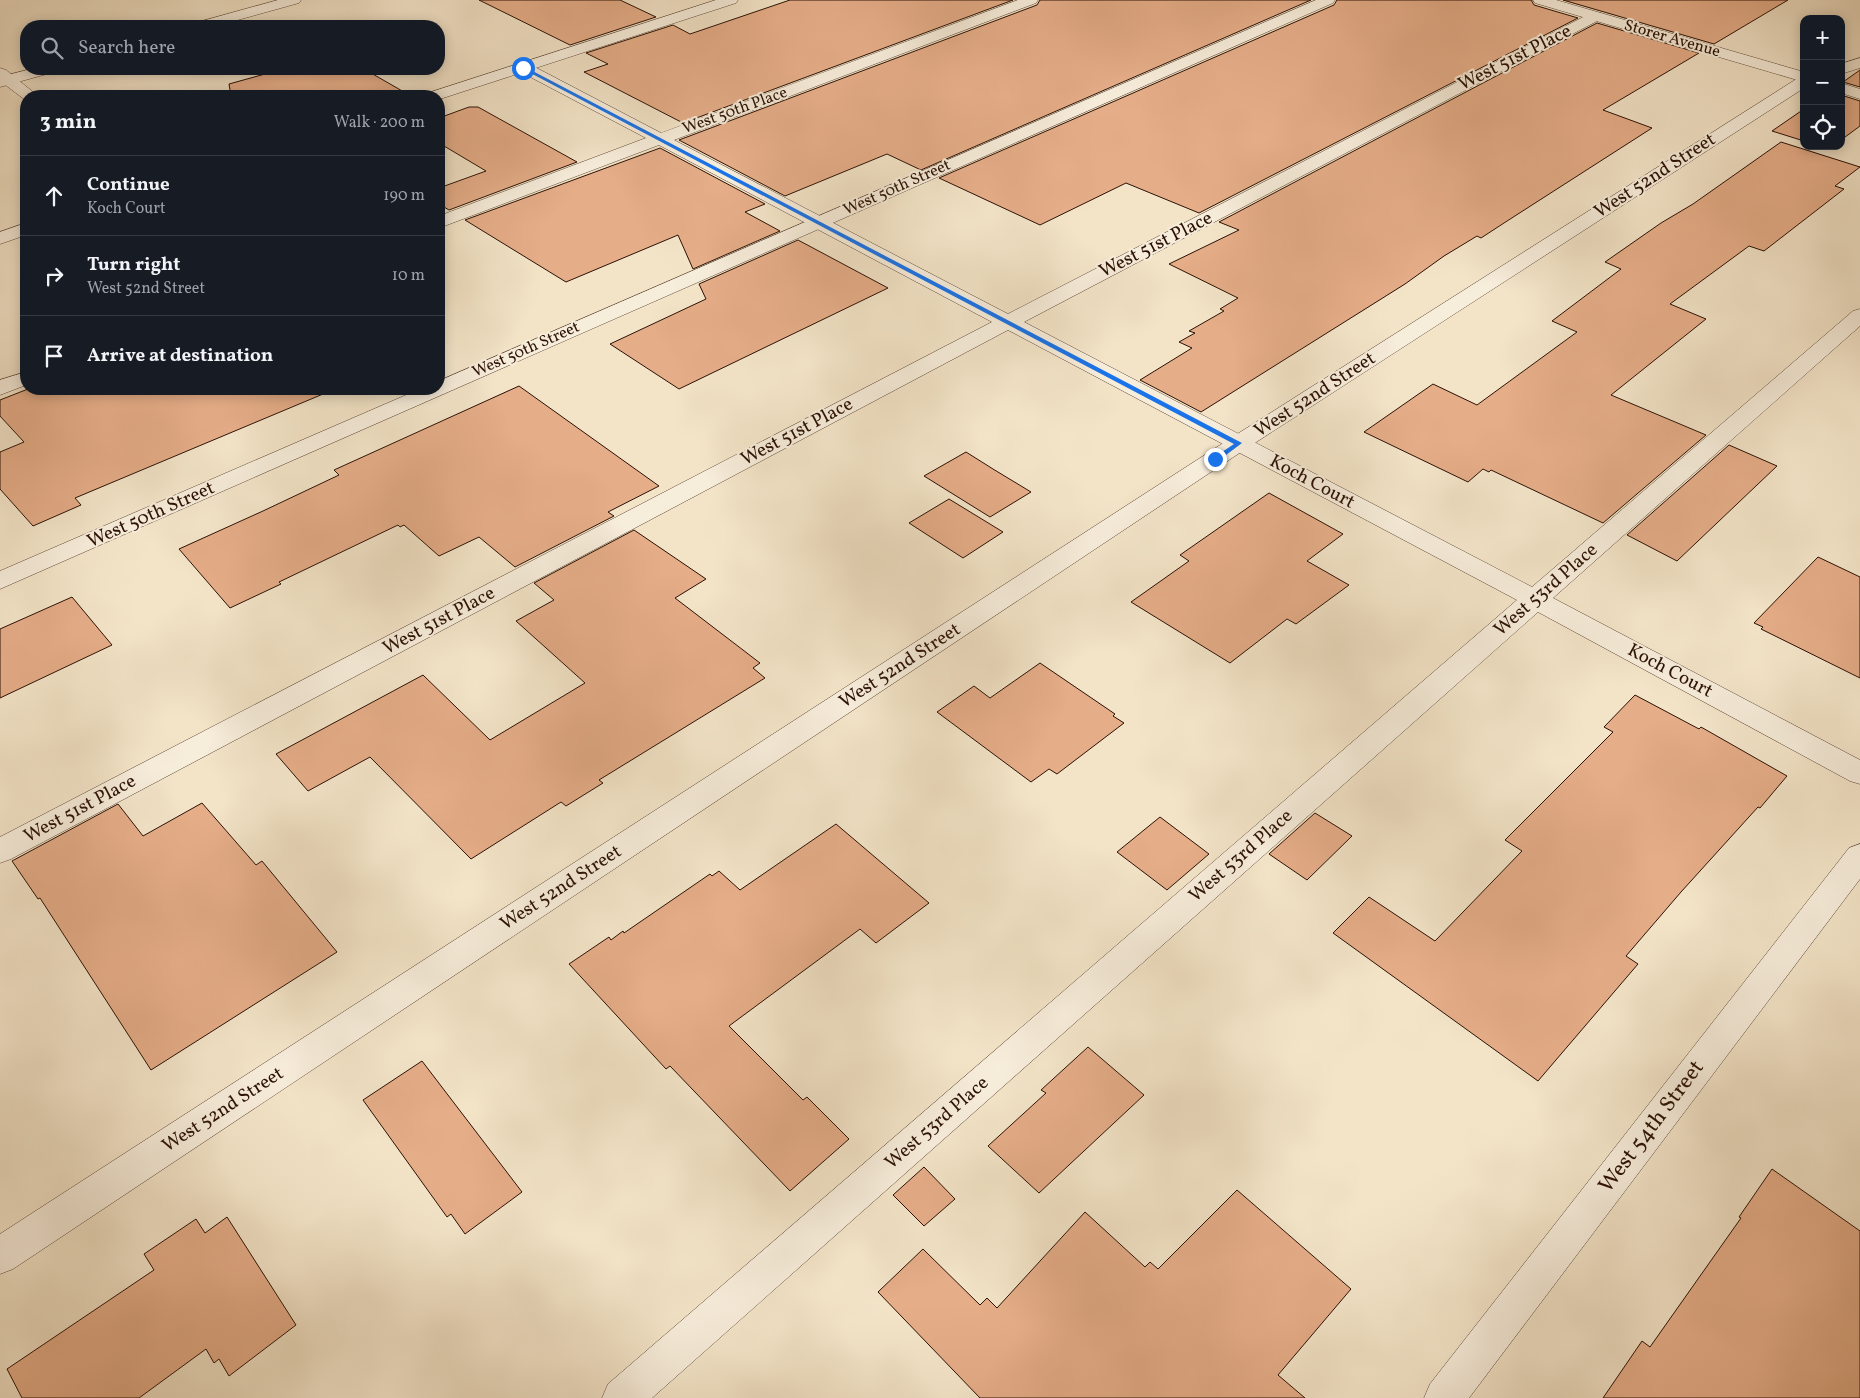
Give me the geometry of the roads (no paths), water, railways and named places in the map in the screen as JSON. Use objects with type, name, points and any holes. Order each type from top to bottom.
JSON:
[{"type":"street","points":[[222,20],[294,0]]},
{"type":"street","points":[[445,93],[731,0]]},
{"type":"street","name":"West 50th Place","points":[[445,220],[1031,0]]},
{"type":"street","name":"West 50th Street","points":[[445,386],[1328,0]]},
{"type":"street","name":"Storer Avenue","points":[[1540,0],[1800,76]]},
{"type":"street","name":"West 51st Place","points":[[0,851],[1596,16]]},
{"type":"street","points":[[1845,67],[1860,63]]},
{"type":"street","name":"Koch Court","points":[[523,68],[1535,599],[1860,773]]},
{"type":"street","points":[[3,78],[20,75]]},
{"type":"street","points":[[3,78],[21,90]]},
{"type":"street","name":"West 52nd Street","points":[[0,1256],[1239,443],[1800,84]]},
{"type":"street","points":[[1845,89],[1860,94]]},
{"type":"street","points":[[0,238],[20,231]]},
{"type":"street","name":"West 53rd Place","points":[[622,1398],[1860,315]]},
{"type":"street","points":[[0,388],[20,380]]},
{"type":"street","name":"West 50th Street","points":[[0,581],[425,395]]},
{"type":"street","name":"West 54th Street","points":[[1444,1398],[1860,856]]}]
